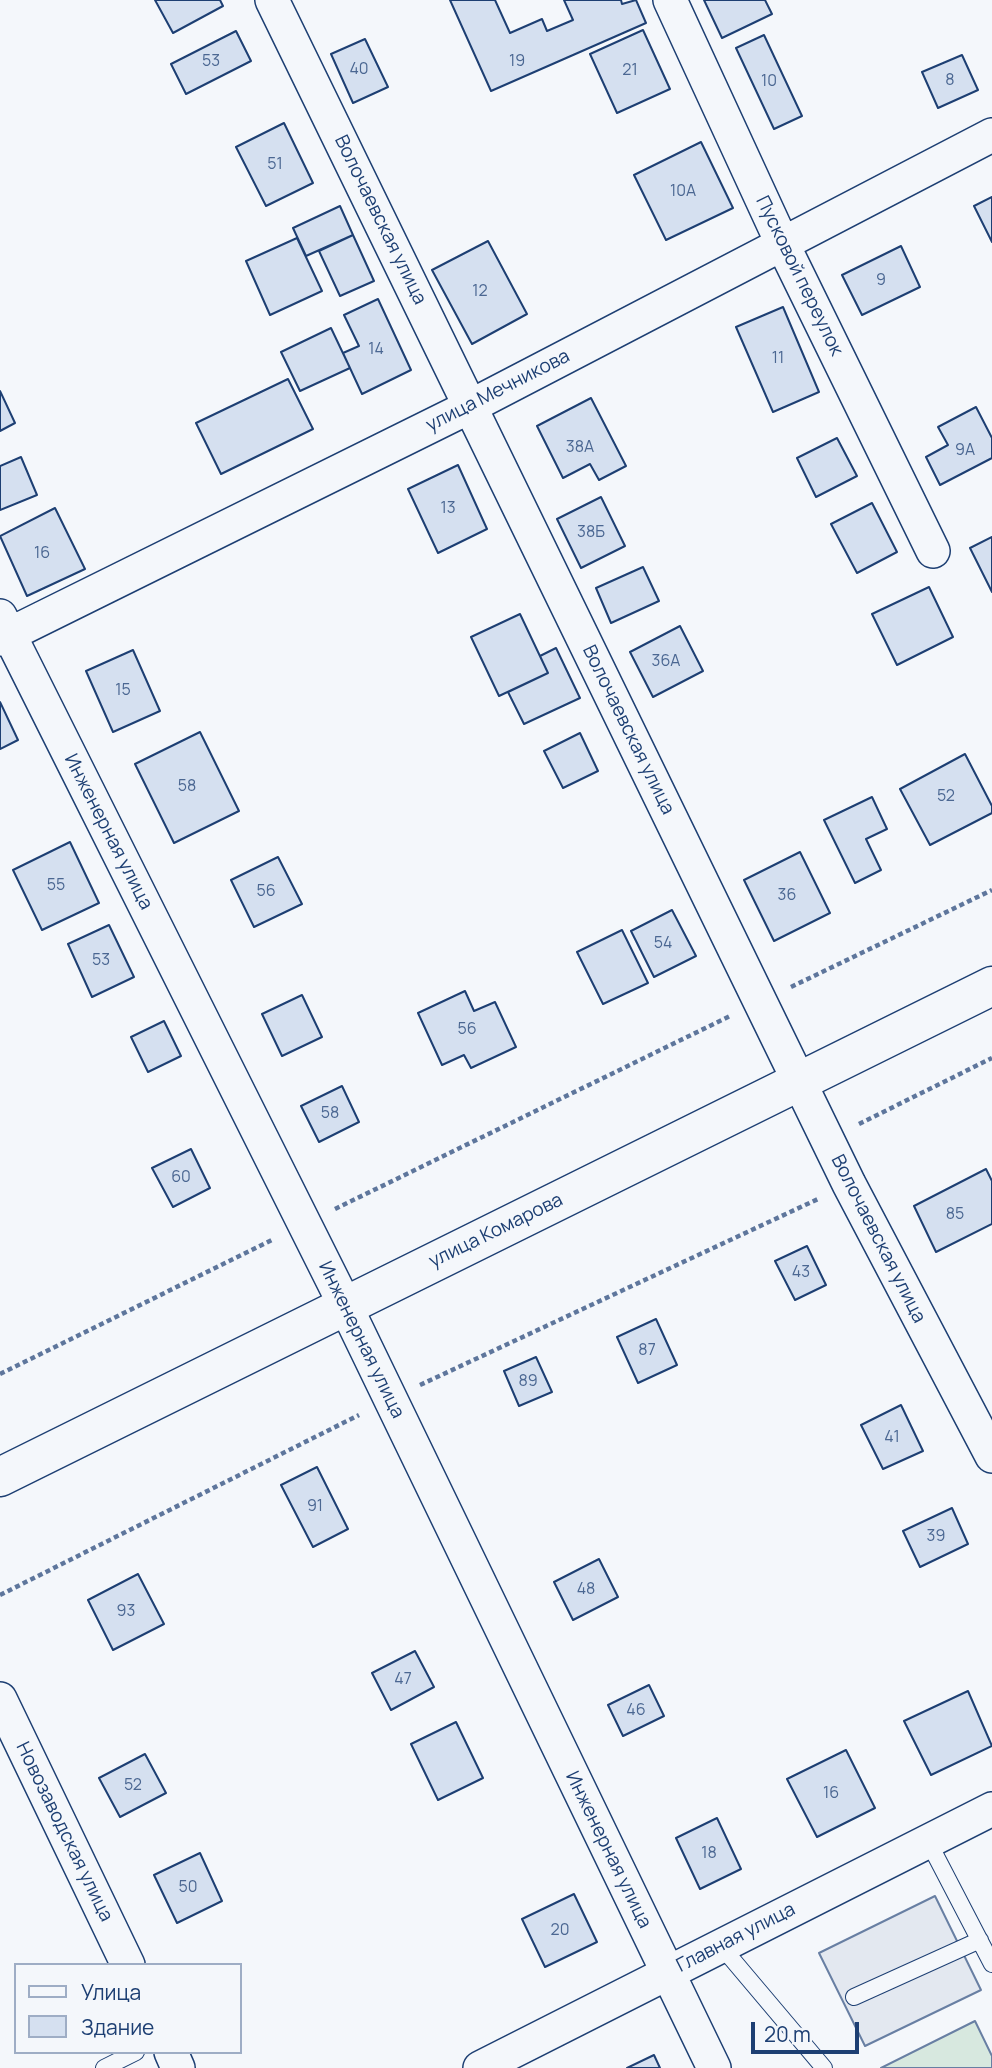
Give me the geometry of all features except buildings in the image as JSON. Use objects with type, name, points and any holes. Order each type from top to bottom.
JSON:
[{"type":"main road","name":"улица Комарова","points":[[0,1477],[992,986]]},
{"type":"street","name":"Волочаевская улица","points":[[272,0],[827,1140],[992,1457]]},
{"type":"street","name":"Пусковой переулок","points":[[670,0],[783,245],[933,551]]},
{"type":"street","name":"улица Мечникова","points":[[3,630],[471,406],[992,135]]},
{"type":"street","name":"Инженерная улица","points":[[3,630],[345,1305],[714,2068]]},
{"type":"street","name":"Новозаводская улица","points":[[0,1699],[127,1963]]},
{"type":"street","name":"Главная улица","points":[[480,2068],[992,1809]]},
{"type":"lane","points":[[928,1841],[992,1964]]},
{"type":"lane","points":[[854,1997],[980,1941]]},
{"type":"lane","points":[[721,1946],[824,2068]]},
{"type":"lane","points":[[104,2068],[132,2054]]},
{"type":"path","points":[[0,1374],[992,890]]},
{"type":"path","points":[[827,1140],[992,1058]]},
{"type":"shaded area","points":[[935,1896],[981,1990],[865,2046],[819,1953]]},
{"type":"shaded area","points":[[975,2021],[992,2056],[992,2068],[881,2068]]}]
